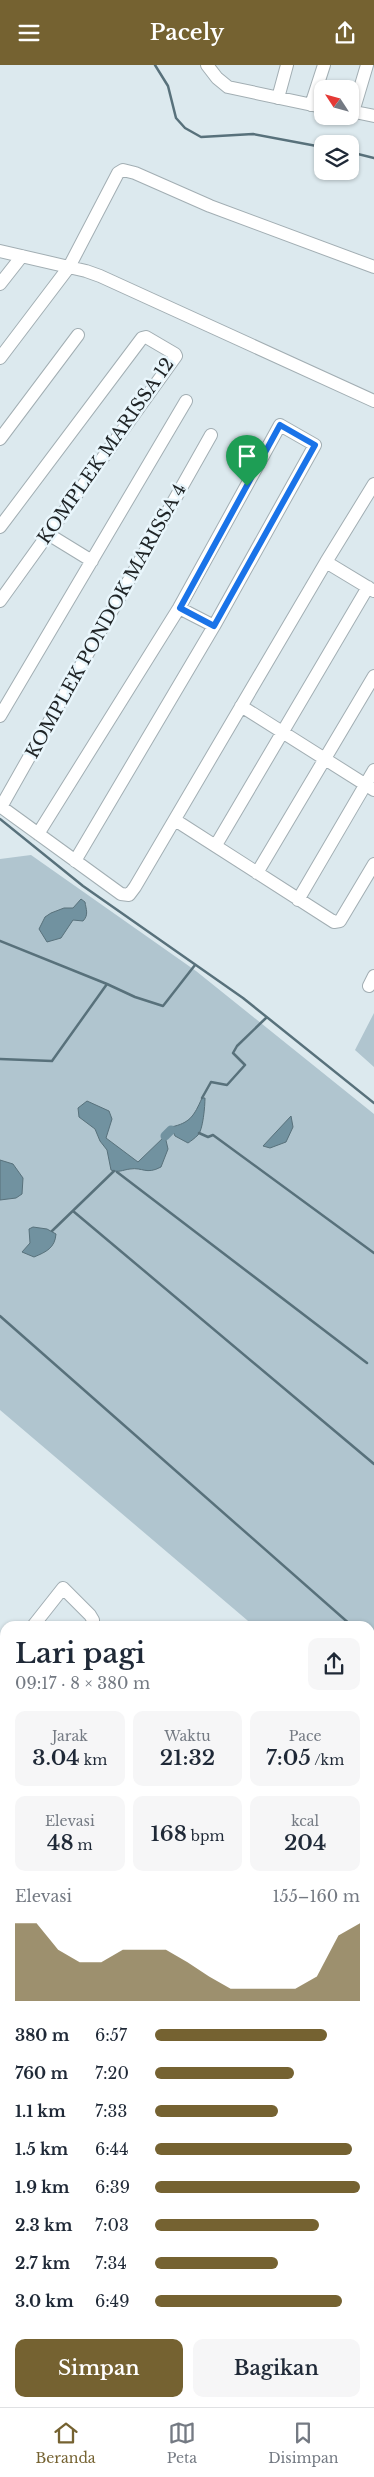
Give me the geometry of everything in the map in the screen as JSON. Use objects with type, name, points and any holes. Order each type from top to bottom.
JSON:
[{"type":"street","points":[[207,65],[217,79],[228,87],[314,105]]},
{"type":"street","points":[[278,98],[287,65]]},
{"type":"street","points":[[321,80],[324,65]]},
{"type":"street","points":[[359,90],[367,65]]},
{"type":"street","points":[[359,113],[374,116]]},
{"type":"street","points":[[0,358],[69,267],[102,201],[118,173],[123,170],[135,173],[210,206],[374,267]]},
{"type":"street","points":[[0,251],[100,276],[374,401]]},
{"type":"street","points":[[0,284],[22,256]]},
{"type":"street","points":[[0,439],[78,335]]},
{"type":"street","name":"KOMPLEK MARISSA 12","points":[[0,527],[142,338],[146,337],[171,350],[176,356],[0,601]]},
{"type":"street","points":[[0,716],[186,401]]},
{"type":"street","points":[[38,834],[180,608],[280,425],[315,445],[214,626],[75,861]]},
{"type":"street","name":"KOMPLEK PONDOK MARISSA 4","points":[[1,806],[211,435]]},
{"type":"street","points":[[1,806],[121,894],[129,895],[374,483]]},
{"type":"street","points":[[48,534],[92,561]]},
{"type":"street","points":[[216,845],[371,589],[326,562]]},
{"type":"street","points":[[180,608],[214,626]]},
{"type":"street","points":[[257,873],[374,676]]},
{"type":"street","points":[[241,706],[370,787]]},
{"type":"street","points":[[298,900],[370,787],[374,770]]},
{"type":"street","points":[[174,821],[216,845],[334,922],[340,921],[374,864]]},
{"type":"street","points":[[36,1621],[61,1588],[64,1588],[90,1615],[93,1621]]},
{"type":"shaded area","points":[[31,855],[196,971],[374,1114],[374,1621],[248,1621],[0,1410],[0,859]]},
{"type":"shaded area","points":[[81,899],[85,902],[87,912],[85,919],[83,921],[73,920],[61,938],[47,942],[39,929],[45,917],[64,908],[73,908]]},
{"type":"shaded area","points":[[374,1013],[374,1067],[355,1050]]},
{"type":"shaded area","points":[[202,1098],[205,1098],[205,1102],[200,1132],[188,1143],[175,1136],[171,1127],[191,1118]]},
{"type":"shaded area","points":[[87,1101],[109,1111],[112,1119],[106,1138],[138,1162],[165,1136],[168,1149],[161,1167],[148,1171],[134,1169],[111,1170],[107,1150],[100,1141],[95,1129],[79,1117],[78,1108]]},
{"type":"shaded area","points":[[291,1116],[293,1127],[286,1142],[270,1148],[263,1146]]},
{"type":"shaded area","points":[[0,1160],[13,1164],[23,1178],[22,1194],[16,1198],[0,1200]]},
{"type":"shaded area","points":[[33,1227],[47,1229],[56,1234],[52,1246],[34,1257],[22,1252],[30,1243],[29,1229]]},
{"type":"waterway","points":[[155,65],[168,86],[176,118],[185,128],[201,137],[253,134],[314,145]]},
{"type":"waterway","points":[[359,154],[374,158]]},
{"type":"waterway","points":[[0,819],[83,886],[243,998],[374,1103]]},
{"type":"waterway","points":[[0,941],[135,997],[163,1006],[195,965]]},
{"type":"waterway","points":[[0,1059],[52,1061],[107,984]]},
{"type":"waterway","points":[[202,1098],[211,1082],[227,1085],[245,1065],[233,1053],[237,1046],[267,1017]]},
{"type":"waterway","points":[[165,1136],[171,1130]]},
{"type":"waterway","points":[[199,1133],[208,1137],[213,1135],[374,1253]]},
{"type":"waterway","points":[[52,1231],[114,1171]]},
{"type":"waterway","points":[[117,1172],[367,1363]]},
{"type":"waterway","points":[[73,1211],[374,1464]]},
{"type":"waterway","points":[[0,1316],[346,1621]]},
{"type":"route","points":[[280,425],[315,445],[214,626],[180,608],[247,486],[280,425]]}]
